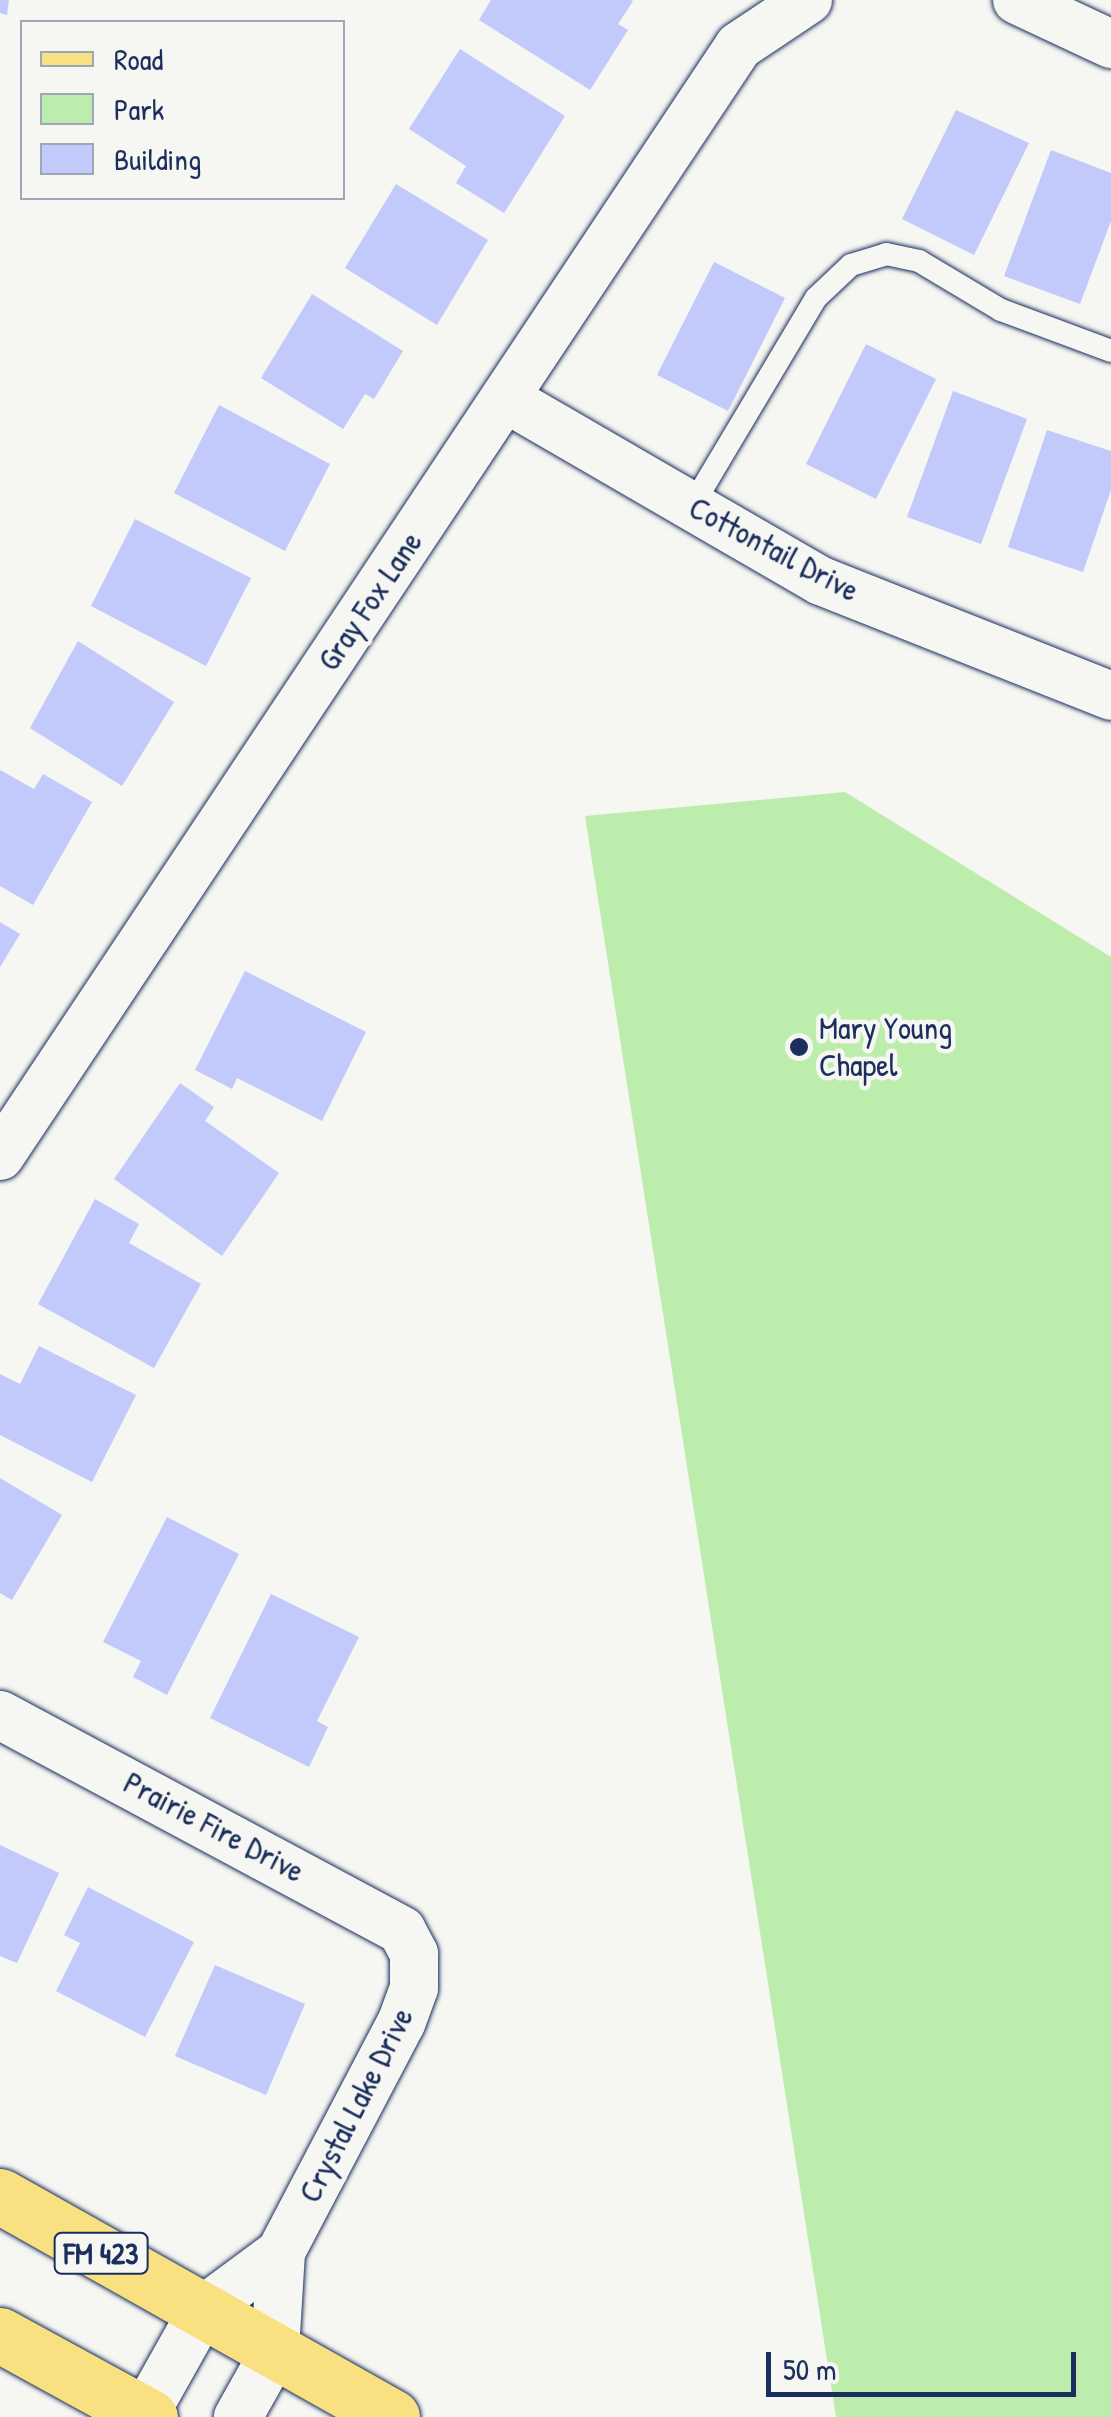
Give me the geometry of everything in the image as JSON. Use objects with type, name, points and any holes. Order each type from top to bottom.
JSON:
[{"type":"main road","name":"FM 423","points":[[0,2196],[392,2417]]},
{"type":"main road","points":[[0,2335],[146,2416]]},
{"type":"street","name":"Gray Fox Lane","points":[[0,1156],[739,46],[748,0]]},
{"type":"street","name":"Gray Fox Lane","points":[[739,46],[808,0]]},
{"type":"street","points":[[1017,0],[1111,44]]},
{"type":"street","name":"Cottontail Drive","points":[[505,398],[822,581],[1111,696]]},
{"type":"street","name":"Prairie Fire Drive","points":[[0,1715],[383,1916],[402,1931],[414,1954]]},
{"type":"street","name":"Crystal Lake Drive","points":[[238,2417],[275,2351],[281,2252],[401,2022],[414,1988],[414,1954]]},
{"type":"street","name":"Crystal Lake Drive","points":[[146,2416],[202,2310],[281,2252]]},
{"type":"lane","points":[[692,506],[816,298],[851,265],[886,254],[919,261],[1000,310],[1111,351]]},
{"type":"green space","points":[[845,792],[1111,957],[1111,2417],[836,2417],[585,816]]},
{"type":"building","points":[[0,0],[9,0],[7,15],[0,13]]},
{"type":"building","points":[[491,0],[633,1],[618,24],[628,30],[590,90],[479,20]]},
{"type":"building","points":[[460,49],[565,116],[504,213],[456,183],[466,166],[409,129]]},
{"type":"building","points":[[956,110],[1029,143],[974,255],[902,219]]},
{"type":"building","points":[[1051,150],[1111,173],[1111,221],[1080,304],[1004,276]]},
{"type":"building","points":[[396,184],[488,240],[437,325],[345,268]]},
{"type":"building","points":[[714,262],[785,298],[728,411],[657,375]]},
{"type":"building","points":[[312,294],[403,351],[374,399],[365,394],[343,429],[261,378]]},
{"type":"building","points":[[866,344],[936,379],[876,499],[806,464]]},
{"type":"building","points":[[953,391],[1027,419],[981,544],[907,517]]},
{"type":"building","points":[[219,405],[330,464],[285,551],[174,493]]},
{"type":"building","points":[[1047,430],[1111,451],[1111,490],[1083,572],[1008,547]]},
{"type":"building","points":[[135,519],[251,578],[206,666],[91,606]]},
{"type":"building","points":[[78,641],[174,702],[122,786],[30,728]]},
{"type":"building","points":[[0,770],[34,789],[43,774],[92,802],[33,905],[0,886]]},
{"type":"building","points":[[0,922],[20,934],[0,967]]},
{"type":"building","points":[[245,971],[366,1032],[322,1121],[237,1078],[232,1089],[195,1070]]},
{"type":"building","points":[[180,1083],[214,1107],[205,1121],[279,1173],[222,1256],[114,1179]]},
{"type":"building","points":[[95,1199],[139,1224],[129,1243],[201,1284],[154,1368],[38,1304]]},
{"type":"building","points":[[39,1346],[136,1395],[92,1482],[0,1435],[0,1374],[20,1384]]},
{"type":"building","points":[[0,1478],[62,1515],[12,1600],[0,1593]]},
{"type":"building","points":[[167,1517],[239,1554],[167,1695],[133,1677],[141,1661],[103,1642]]},
{"type":"building","points":[[271,1594],[359,1637],[317,1721],[328,1727],[309,1767],[210,1718]]},
{"type":"building","points":[[0,1845],[59,1873],[17,1963],[0,1956]]},
{"type":"building","points":[[88,1887],[194,1942],[145,2037],[56,1991],[80,1943],[64,1935]]},
{"type":"building","points":[[215,1965],[305,2004],[266,2095],[175,2056]]},
{"type":"place","name":"Mary Young Chapel","points":[[799,1047]]}]
